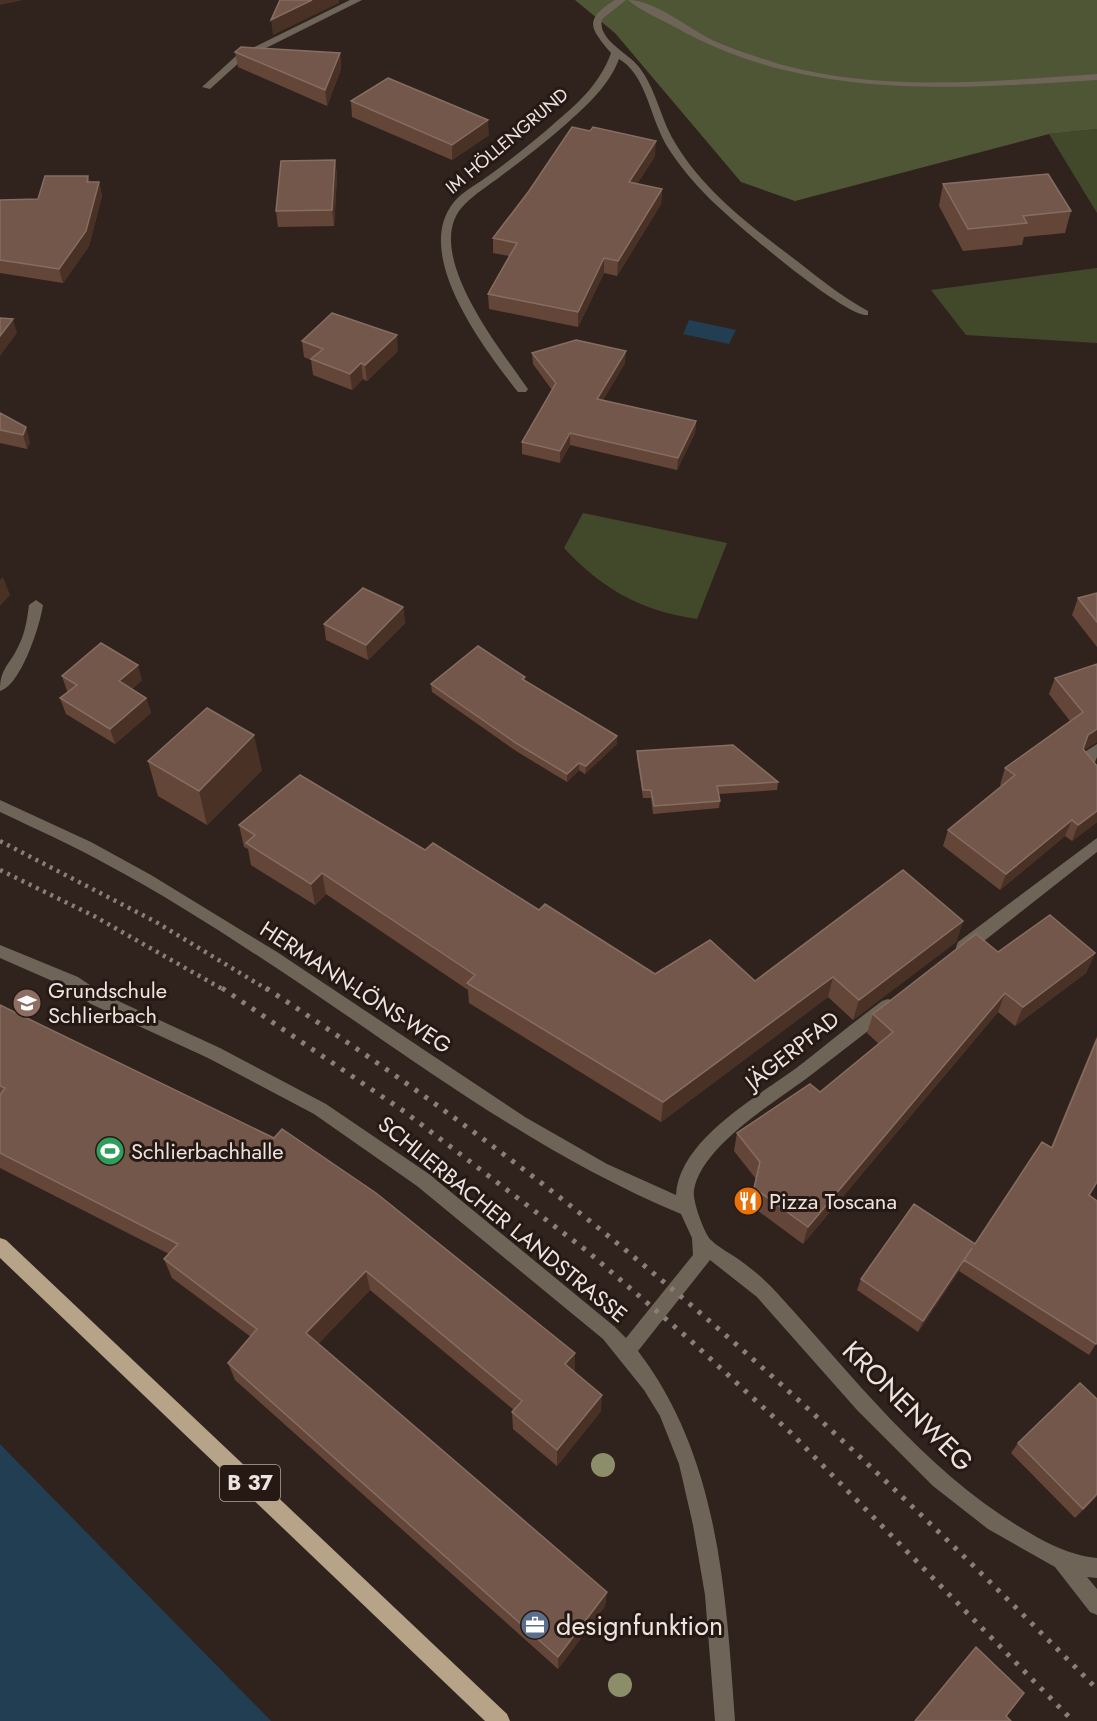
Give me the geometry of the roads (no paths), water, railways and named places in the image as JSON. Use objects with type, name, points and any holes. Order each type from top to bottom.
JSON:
[{"type":"main road","name":"B 37","points":[[0,1246],[500,1721]]},
{"type":"street","points":[[207,87],[239,58],[357,0]]},
{"type":"street","points":[[621,0],[599,15],[595,24],[597,31],[616,53],[633,63],[669,141],[720,204],[742,224],[860,311],[848,320]]},
{"type":"street","points":[[633,0],[734,53],[785,68],[825,76],[883,82],[942,84],[1097,77]]},
{"type":"street","name":"IM HÖLLENGRUND","points":[[522,389],[480,332],[453,276],[447,257],[444,230],[448,215],[459,203],[565,120],[608,75],[615,63],[616,53]]},
{"type":"street","points":[[0,686],[27,646],[36,605]]},
{"type":"street","points":[[1097,749],[1086,761],[1086,766],[1097,777]]},
{"type":"street","name":"HERMANN-LÖNS-WEG","points":[[0,806],[80,843],[153,883],[308,981],[476,1094],[548,1139],[647,1193],[687,1208]]},
{"type":"street","points":[[947,960],[1097,844]]},
{"type":"street","name":"SCHLIERBACHER LANDSTRASSE","points":[[0,951],[72,982],[97,999],[278,1086],[355,1132],[423,1180],[627,1351],[644,1372],[663,1403],[684,1448],[694,1478],[716,1606],[725,1721]]},
{"type":"street","name":"JÄGERPFAD","points":[[704,1245],[687,1208],[684,1192],[688,1178],[711,1145],[726,1130],[903,994]]},
{"type":"street","points":[[627,1351],[702,1258],[704,1245]]},
{"type":"street","name":"KRONENWEG","points":[[704,1245],[755,1283],[889,1429],[956,1493],[1011,1533],[1062,1561],[1083,1568],[1097,1568]]},
{"type":"street","points":[[1062,1561],[1097,1605]]},
{"type":"water","points":[[689,320],[736,330],[729,344],[683,334]]},
{"type":"water","points":[[0,1444],[271,1721],[0,1721]]},
{"type":"railway","points":[[0,841],[156,922],[268,990]]},
{"type":"railway","points":[[0,870],[94,916],[224,990]]},
{"type":"railway","points":[[222,988],[405,1112],[587,1251],[689,1339],[791,1433],[1073,1721]]},
{"type":"railway","points":[[266,988],[468,1128],[586,1218],[653,1273],[848,1446],[974,1566],[1097,1689]]},
{"type":"place","name":"Grundschule Schlierbach","points":[[27,1003]]},
{"type":"place","name":"Schlierbachhalle","points":[[110,1151]]},
{"type":"place","name":"Pizza Toscana","points":[[748,1201]]},
{"type":"place","name":"designfunktion","points":[[535,1625]]}]
